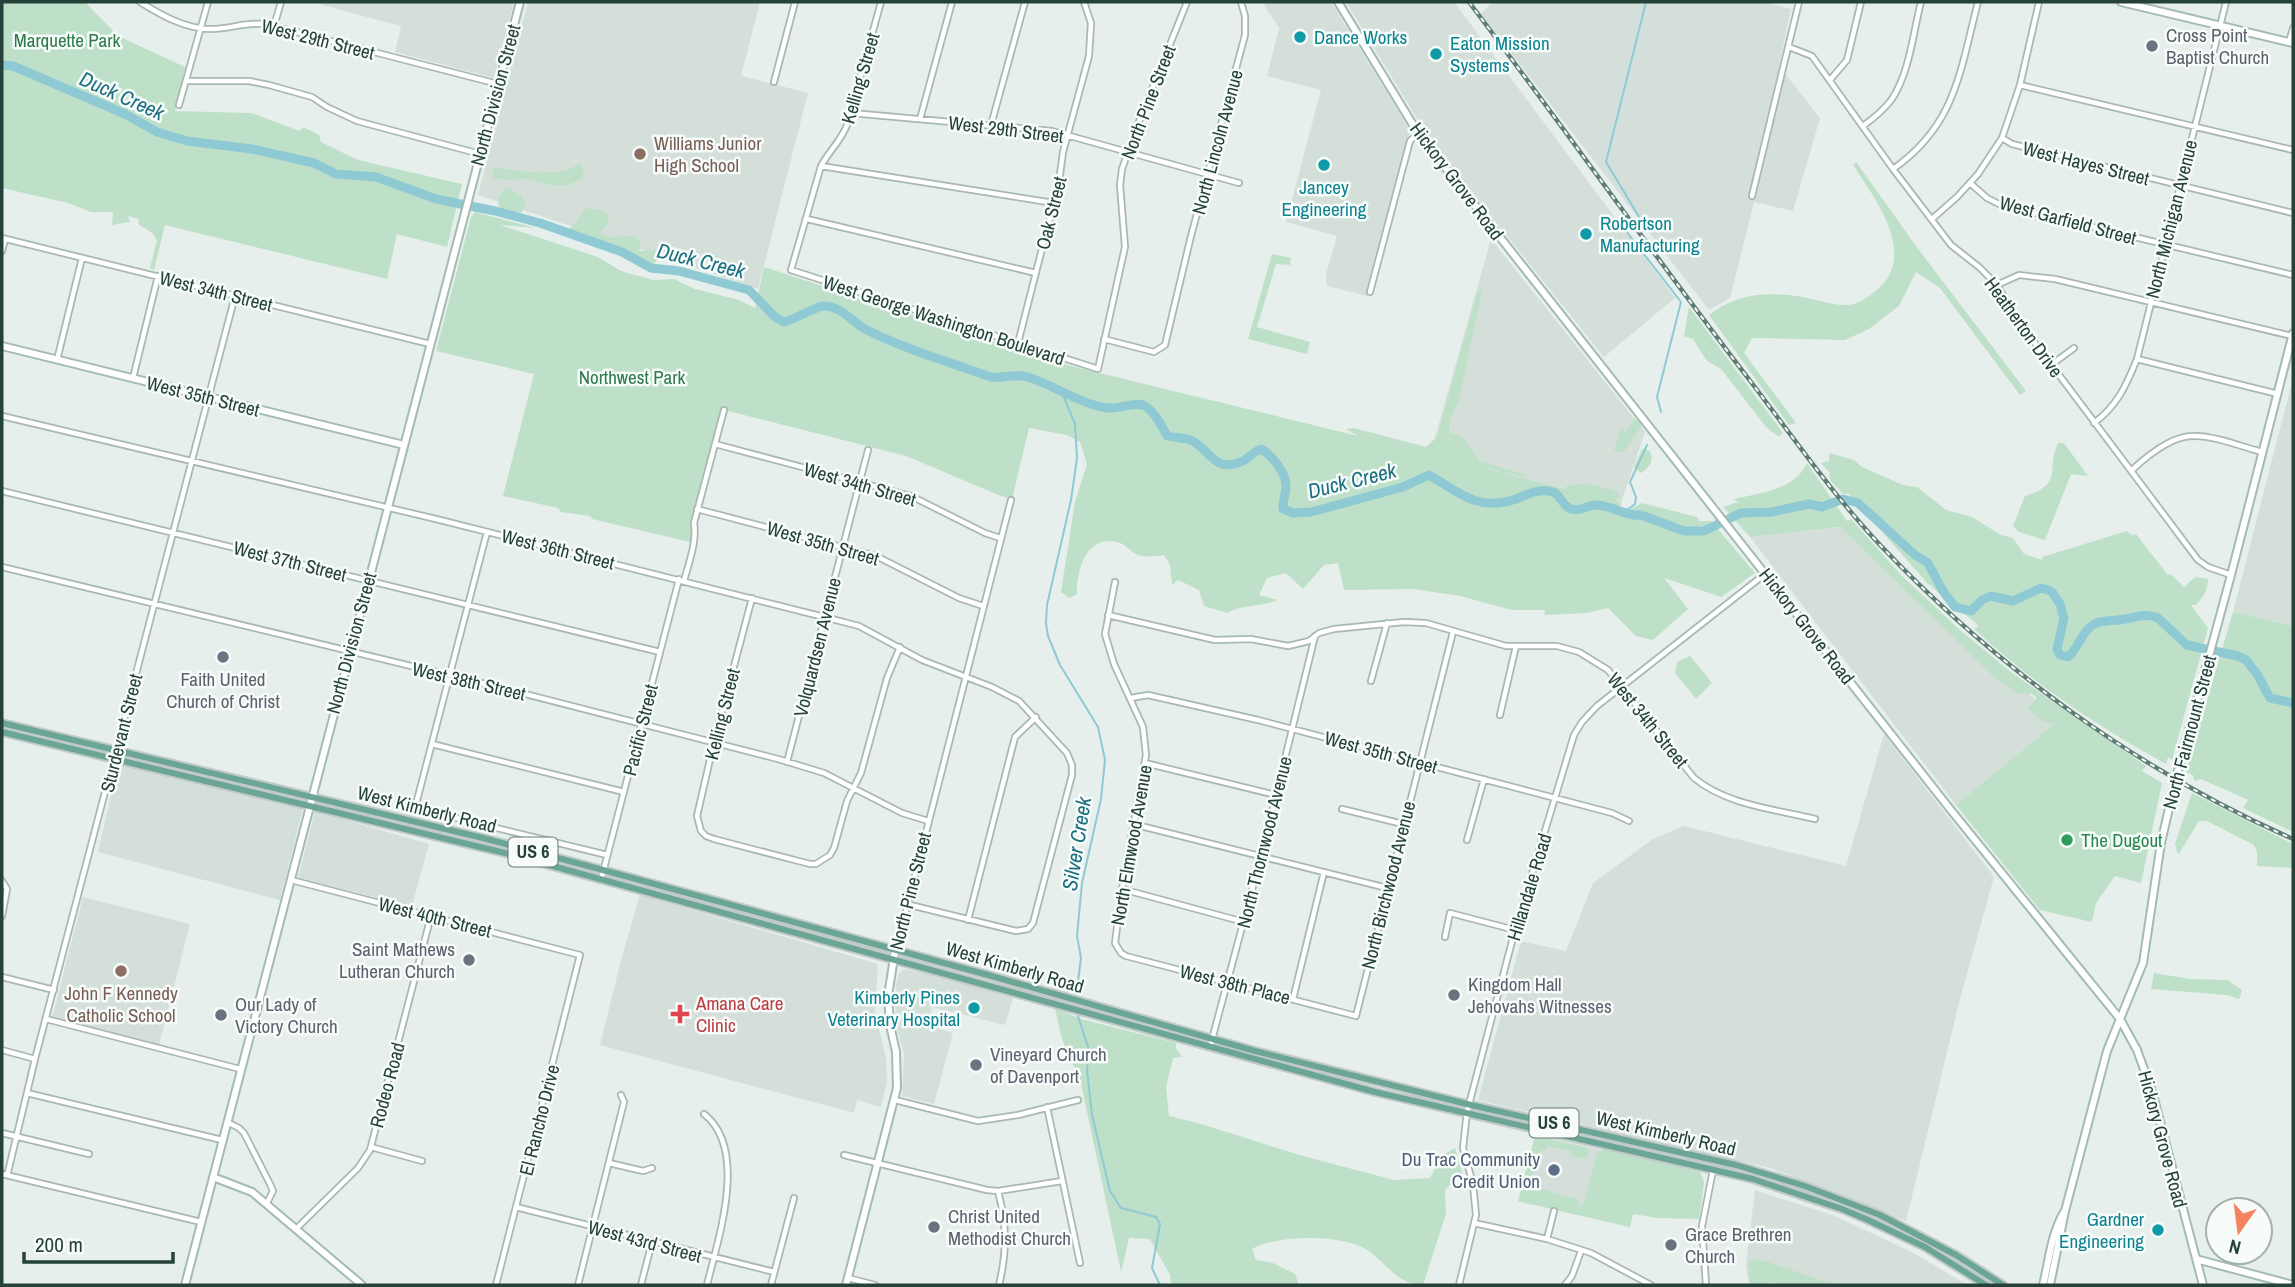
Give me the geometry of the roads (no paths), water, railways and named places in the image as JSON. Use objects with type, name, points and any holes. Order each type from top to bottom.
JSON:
[{"type":"main road","name":"North Division Street","points":[[185,1285],[520,2]]},
{"type":"main road","name":"Hickory Grove Road","points":[[1338,2],[1418,133],[1950,809],[2120,1019],[2137,1050],[2152,1091],[2203,1285]]},
{"type":"main road","points":[[2121,2],[2145,5],[2291,43]]},
{"type":"main road","name":"North Fairmount Street","points":[[2050,1285],[2065,1211],[2107,1051],[2135,987],[2147,948],[2161,843],[2293,335]]},
{"type":"main road","name":"West 35th Street","points":[[2,346],[404,445]]},
{"type":"main road","name":"West Kimberly Road","points":[[2,723],[603,870],[746,908],[1061,995],[1376,1092],[1753,1179],[1824,1202],[1868,1220],[1925,1247],[1986,1285]]},
{"type":"main road","name":"West Kimberly Road","points":[[2,732],[374,821],[1086,1012],[1471,1105],[1716,1160],[1805,1186],[1880,1214],[1956,1255],[2003,1285]]},
{"type":"main road","name":"North Pine Street","points":[[847,1282],[895,1100],[898,1072],[888,1016],[888,996],[895,951]]},
{"type":"main road","points":[[1713,1170],[1716,1160]]},
{"type":"main road","points":[[213,1177],[241,1187],[267,1203],[362,1285]]},
{"type":"main road","points":[[1824,1202],[1826,1199],[1833,1199],[1866,1212],[1880,1214]]},
{"type":"main road","name":"North Fairmount Street","points":[[2043,1285],[2059,1221],[2065,1211]]},
{"type":"main road","points":[[2196,1259],[2293,1285]]},
{"type":"street","name":"West 29th Street","points":[[140,2],[176,21],[201,27],[210,29],[254,23],[274,26],[498,84]]},
{"type":"street","points":[[179,105],[208,2]]},
{"type":"street","points":[[274,26],[281,2]]},
{"type":"street","points":[[774,82],[795,2]]},
{"type":"street","name":"Kelling Street","points":[[791,270],[821,166],[827,154],[843,136],[851,113],[881,2]]},
{"type":"street","points":[[920,119],[952,2]]},
{"type":"street","points":[[991,125],[1025,2]]},
{"type":"street","name":"Oak Street","points":[[1018,343],[1054,203],[1067,135],[1089,56],[1091,23],[1084,2]]},
{"type":"street","name":"North Pine Street","points":[[1098,369],[1125,247],[1122,169],[1187,2]]},
{"type":"street","name":"North Lincoln Avenue","points":[[1104,340],[1158,351],[1165,345],[1245,35],[1245,16],[1241,2]]},
{"type":"street","points":[[1752,196],[1799,2]]},
{"type":"street","points":[[1830,80],[1847,60],[1861,2]]},
{"type":"street","points":[[1863,126],[1886,106],[1897,89],[1921,2]]},
{"type":"street","points":[[1893,169],[1929,138],[1943,119],[1957,84],[1978,2]]},
{"type":"street","points":[[1932,219],[1970,183],[2002,138],[2020,85],[2039,2]]},
{"type":"street","name":"North Michigan Avenue","points":[[2094,424],[2109,412],[2115,403],[2137,359],[2226,2]]},
{"type":"street","points":[[2291,43],[2293,28]]},
{"type":"street","name":"Heatherton Drive","points":[[1789,47],[1812,56],[1951,245],[1997,285],[2017,319],[2198,560],[2208,567],[2231,575]]},
{"type":"street","points":[[186,81],[249,81],[270,85],[312,97],[357,121],[480,154]]},
{"type":"street","points":[[2020,85],[2293,150]]},
{"type":"street","name":"West 29th Street","points":[[851,113],[1052,131],[1239,183]]},
{"type":"street","points":[[1370,292],[1410,141],[1418,133]]},
{"type":"street","name":"West Hayes Street","points":[[2002,138],[2012,144],[2293,214]]},
{"type":"street","points":[[821,166],[1054,203]]},
{"type":"street","name":"West Garfield Street","points":[[1970,183],[1987,198],[2001,205],[2293,275]]},
{"type":"street","points":[[807,219],[1036,273]]},
{"type":"street","points":[[2,251],[3,238]]},
{"type":"street","name":"West 34th Street","points":[[3,238],[430,344]]},
{"type":"street","points":[[57,360],[82,257]]},
{"type":"street","name":"West George Washington Boulevard","points":[[791,270],[1098,369]]},
{"type":"street","points":[[1997,285],[2019,275],[2055,279],[2293,335]]},
{"type":"street","points":[[133,378],[158,276]]},
{"type":"street","name":"Sturdevant Street","points":[[5,1173],[235,296]]},
{"type":"street","points":[[2051,365],[2074,348]]},
{"type":"street","points":[[2137,359],[2278,394]]},
{"type":"street","name":"Pacific Street","points":[[601,880],[660,652],[693,549],[697,509],[723,410]]},
{"type":"street","name":"West 36th Street","points":[[2,416],[487,531],[859,626],[922,660],[992,687],[1019,701],[1067,753],[1072,765],[1072,775],[1035,916],[1028,929],[1016,931],[968,919]]},
{"type":"street","points":[[2132,470],[2142,460],[2174,441],[2192,435],[2262,452]]},
{"type":"street","name":"West 34th Street","points":[[715,444],[911,496],[1000,538]]},
{"type":"street","name":"Volquardsen Avenue","points":[[787,762],[868,450]]},
{"type":"street","name":"West 37th Street","points":[[2,491],[660,652]]},
{"type":"street","name":"North Pine Street","points":[[895,951],[1011,500]]},
{"type":"street","name":"West 35th Street","points":[[697,509],[876,556],[958,598],[983,606]]},
{"type":"street","points":[[487,531],[432,744],[625,792]]},
{"type":"street","name":"West 38th Street","points":[[2,567],[787,762],[824,773],[902,813],[928,821]]},
{"type":"street","name":"Hillandale Road","points":[[1459,1285],[1474,1223],[1475,1202],[1463,1148],[1467,1112],[1515,930],[1543,844],[1568,749],[1581,722],[1597,706],[1766,574]]},
{"type":"street","name":"North Elmwood Avenue","points":[[1115,582],[1105,634],[1108,649],[1143,727],[1146,742],[1145,763],[1122,890],[1115,943],[1118,949]]},
{"type":"street","name":"Kelling Street","points":[[752,598],[697,816],[701,831],[715,839],[816,864],[830,855],[834,848],[842,813],[853,787]]},
{"type":"street","name":"West 34th Street","points":[[1108,615],[1215,640],[1251,639],[1288,646],[1334,629],[1387,622],[1426,623],[1492,644],[1557,646],[1579,652],[1601,664],[1694,778],[1706,788],[1721,796],[1815,819]]},
{"type":"street","points":[[1371,681],[1387,622]]},
{"type":"street","name":"North Birchwood Avenue","points":[[1356,1016],[1454,632]]},
{"type":"street","name":"North Thornwood Avenue","points":[[1211,1043],[1261,856],[1315,635]]},
{"type":"street","points":[[1500,715],[1516,646]]},
{"type":"street","points":[[853,787],[861,773],[887,678],[900,648]]},
{"type":"street","name":"West 35th Street","points":[[1131,698],[1148,695],[1293,729],[1612,813],[1629,821]]},
{"type":"street","points":[[906,904],[968,919],[1015,737],[1036,717]]},
{"type":"street","name":"West Kimberly Road","points":[[432,744],[415,808],[607,855]]},
{"type":"street","points":[[1145,763],[1276,796]]},
{"type":"street","points":[[1467,840],[1483,779]]},
{"type":"street","points":[[1342,809],[1404,824]]},
{"type":"street","points":[[1133,824],[1387,888]]},
{"type":"street","points":[[1293,999],[1324,872]]},
{"type":"street","name":"West 40th Street","points":[[290,879],[580,955]]},
{"type":"street","points":[[2,881],[7,889],[2,916]]},
{"type":"street","points":[[1122,890],[1244,922]]},
{"type":"street","points":[[1444,937],[1450,913],[1515,930]]},
{"type":"street","name":"Rodeo Road","points":[[296,1229],[358,1168],[371,1147],[430,916]]},
{"type":"street","name":"West 38th Place","points":[[1118,949],[1126,956],[1356,1016]]},
{"type":"street","name":"El Rancho Drive","points":[[496,1285],[580,955]]},
{"type":"street","points":[[2,977],[54,990]]},
{"type":"street","points":[[46,1019],[240,1069]]},
{"type":"street","points":[[2,1050],[35,1059]]},
{"type":"street","points":[[27,1093],[222,1140]]},
{"type":"street","points":[[578,1285],[624,1102],[621,1095]]},
{"type":"street","points":[[895,1100],[978,1121],[1018,1115],[1078,1100]]},
{"type":"street","points":[[1047,1107],[1080,1263]]},
{"type":"street","points":[[704,1114],[714,1121],[723,1143],[726,1167],[726,1206],[707,1285]]},
{"type":"street","points":[[227,1122],[236,1125],[244,1133],[270,1184],[273,1191],[267,1203]]},
{"type":"street","points":[[2,1133],[89,1154]]},
{"type":"street","points":[[371,1147],[422,1161]]},
{"type":"street","points":[[844,1155],[998,1191],[1062,1181]]},
{"type":"street","points":[[609,1163],[643,1171],[652,1168]]},
{"type":"street","points":[[1706,1285],[1702,1226],[1713,1170]]},
{"type":"street","points":[[5,1173],[201,1222]]},
{"type":"street","points":[[998,1191],[1006,1245],[999,1285]]},
{"type":"street","points":[[771,1285],[794,1198]]},
{"type":"street","name":"West 43rd Street","points":[[516,1207],[774,1272]]},
{"type":"street","points":[[1547,1239],[1554,1211]]},
{"type":"street","points":[[1474,1223],[1547,1239],[1591,1253],[1651,1285]]},
{"type":"street","points":[[641,1285],[653,1242]]},
{"type":"street","points":[[1565,1285],[1572,1276],[1581,1251]]},
{"type":"street","points":[[847,1282],[875,1285]]},
{"type":"waterway","points":[[1641,220],[1606,162],[1646,2]]},
{"type":"waterway","name":"Duck Creek","points":[[2,65],[13,66],[125,114],[157,132],[187,141],[252,149],[314,163],[336,174],[376,177],[436,199],[540,223],[622,252],[651,268],[679,271],[749,290],[775,317],[784,322],[829,306],[880,336],[991,377],[1028,377],[1088,403],[1108,408],[1145,406],[1155,415],[1167,436],[1185,438],[1197,443],[1225,465],[1243,461],[1261,449],[1274,460],[1284,476],[1286,489],[1283,509],[1293,513],[1311,512],[1403,487],[1429,475],[1478,501],[1500,503],[1535,492],[1549,491],[1572,509],[1606,506],[1641,515],[1684,531],[1704,531],[1741,513],[1772,512],[1809,504],[1822,507],[1843,499],[1858,503],[1915,555],[1928,563],[1955,607],[1971,611],[1982,600],[1991,596],[2013,601],[2041,588],[2052,592],[2060,604],[2064,618],[2057,649],[2060,655],[2068,657],[2088,629],[2096,623],[2142,616],[2154,617],[2187,645],[2246,660],[2270,698],[2293,703]]},
{"type":"waterway","points":[[1626,231],[1681,302],[1657,397],[1661,412]]},
{"type":"waterway","name":"Silver Creek","points":[[1061,390],[1075,424],[1077,458],[1071,500],[1047,605],[1046,623],[1048,636],[1060,665],[1098,727],[1105,760],[1101,799],[1082,883],[1077,936],[1081,958],[1076,997]]},
{"type":"waterway","points":[[1623,513],[1635,504],[1636,497],[1630,482],[1647,445]]},
{"type":"waterway","name":"Silver Creek","points":[[1077,1013],[1089,1050],[1087,1070],[1092,1115],[1110,1191],[1121,1208],[1156,1217],[1160,1224],[1152,1268],[1160,1285]]},
{"type":"railway","points":[[1469,2],[1814,466],[1881,546],[1973,634],[2073,713],[2180,782],[2293,839]]},
{"type":"place","name":"Dance Works","points":[[1300,37]]},
{"type":"place","name":"Cross Point Baptist Church","points":[[2152,46]]},
{"type":"place","name":"Eaton Mission Systems","points":[[1436,54]]},
{"type":"place","name":"Williams Junior High School","points":[[640,154]]},
{"type":"place","name":"Jancey Engineering","points":[[1324,165]]},
{"type":"place","name":"Robertson Manufacturing","points":[[1586,234]]},
{"type":"place","name":"Faith United Church of Christ","points":[[223,657]]},
{"type":"place","name":"The Dugout","points":[[2067,840]]},
{"type":"place","name":"Saint Mathews Lutheran Church","points":[[469,960]]},
{"type":"place","name":"John F Kennedy Catholic School","points":[[121,971]]},
{"type":"place","name":"Kingdom Hall Jehovahs Witnesses","points":[[1454,995]]},
{"type":"place","name":"Kimberly Pines Veterinary Hospital","points":[[974,1008]]},
{"type":"place","name":"Amana Care Clinic","points":[[680,1014]]},
{"type":"place","name":"Our Lady of Victory Church","points":[[221,1015]]},
{"type":"place","name":"Vineyard Church of Davenport","points":[[976,1065]]},
{"type":"place","name":"Du Trac Community Credit Union","points":[[1554,1170]]},
{"type":"place","name":"Christ United Methodist Church","points":[[934,1227]]},
{"type":"place","name":"Gardner Engineering","points":[[2158,1230]]},
{"type":"place","name":"Grace Brethren Church","points":[[1671,1245]]},
{"type":"park label","name":"Marquette Park","points":[[67,40]]},
{"type":"park label","name":"Northwest Park","points":[[632,377]]}]
